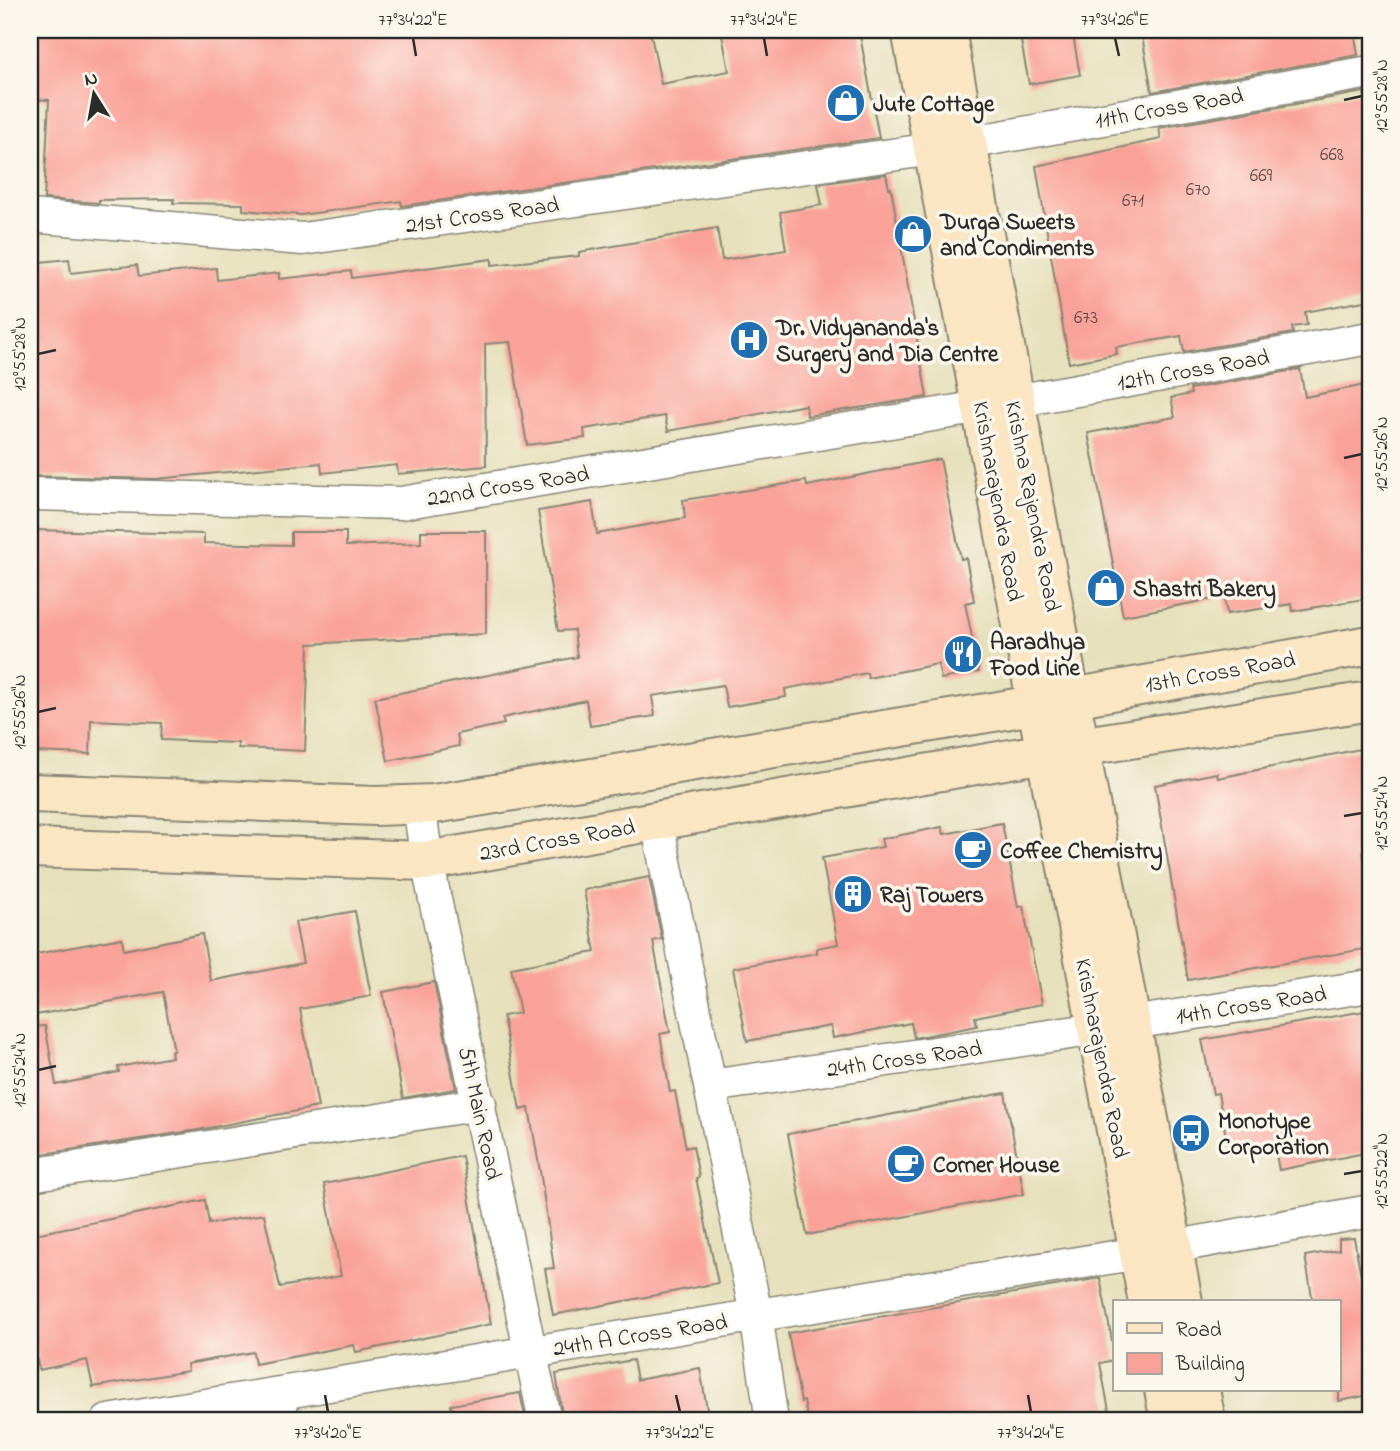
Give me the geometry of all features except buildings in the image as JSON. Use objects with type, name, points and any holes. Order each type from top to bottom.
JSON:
[{"type":"main road","points":[[911,30],[950,146]]},
{"type":"main road","name":"Krishna Rajendra Road","points":[[946,30],[950,146],[1054,702]]},
{"type":"main road","name":"13th Cross Road","points":[[1054,702],[1370,645]]},
{"type":"main road","points":[[1062,750],[1370,701]]},
{"type":"main road","points":[[30,793],[375,806],[419,804],[1054,702]]},
{"type":"main road","name":"Krishnarajendra Road","points":[[1054,702],[1156,1250],[1182,1300]]},
{"type":"main road","name":"23rd Cross Road","points":[[30,848],[427,861],[1062,750]]},
{"type":"main road","name":"Krishnarajendra Road","points":[[1148,1300],[1156,1250]]},
{"type":"main road","points":[[1164,1392],[1170,1421]]},
{"type":"main road","points":[[1200,1392],[1206,1421]]},
{"type":"street","name":"11th Cross Road","points":[[950,146],[1370,72]]},
{"type":"street","name":"21st Cross Road","points":[[30,216],[303,239],[950,146]]},
{"type":"street","name":"12th Cross Road","points":[[998,404],[1370,338]]},
{"type":"street","name":"22nd Cross Road","points":[[30,494],[401,503],[998,404]]},
{"type":"street","name":"5th Main Road","points":[[419,804],[427,861],[545,1421]]},
{"type":"street","points":[[657,822],[756,1315],[772,1421]]},
{"type":"street","name":"14th Cross Road","points":[[1114,1026],[1370,986]]},
{"type":"street","name":"24th Cross Road","points":[[711,1086],[1114,1026]]},
{"type":"street","points":[[30,1175],[480,1104]]},
{"type":"street","name":"24th A Cross Road","points":[[108,1421],[280,1407],[531,1352],[1156,1250],[1370,1211]]},
{"type":"place","name":"Jute Cottage","points":[[846,103]]},
{"type":"place","name":"Durga Sweets and Condiments","points":[[913,234]]},
{"type":"place","name":"Dr. Vidyananda's Surgery and Dia Centre","points":[[749,340]]},
{"type":"place","name":"Shastri Bakery","points":[[1106,588]]},
{"type":"place","name":"Aaradhya Food Line","points":[[963,654]]},
{"type":"place","name":"Coffee Chemistry","points":[[973,850]]},
{"type":"place","name":"Raj Towers","points":[[853,894]]},
{"type":"place","name":"Monotype Corporation","points":[[1191,1133]]},
{"type":"place","name":"Corner House","points":[[906,1164]]}]
